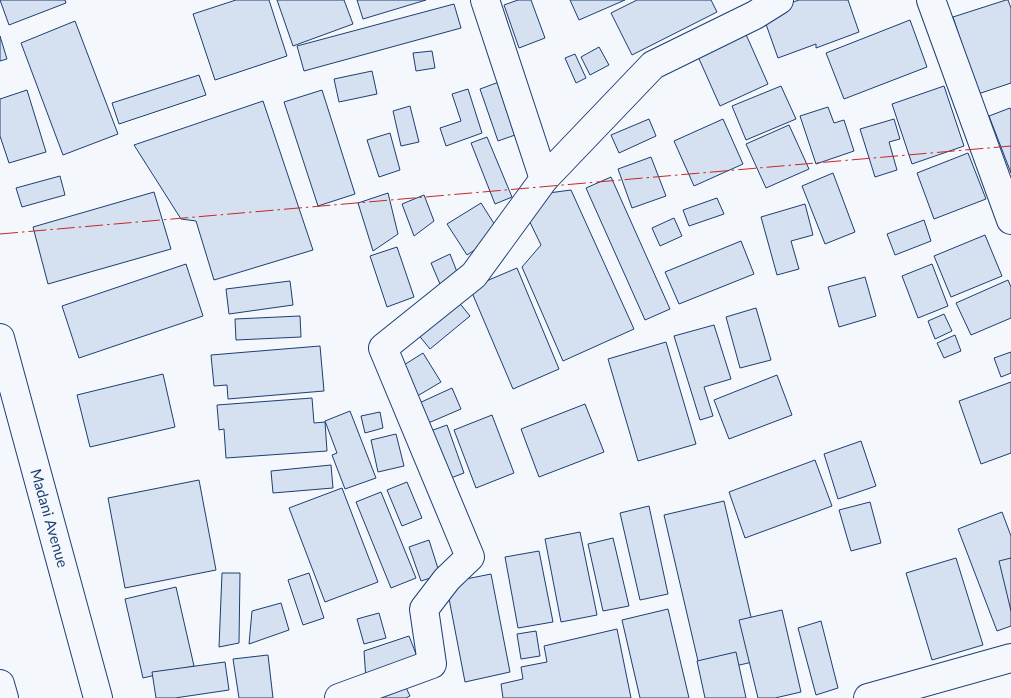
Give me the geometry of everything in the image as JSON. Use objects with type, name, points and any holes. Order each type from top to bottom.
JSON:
[{"type":"street","points":[[485,0],[544,179]]},
{"type":"street","points":[[339,698],[432,664],[424,609],[447,579],[470,557],[383,348],[474,275],[544,179],[654,65],[751,7],[779,0]]},
{"type":"street","points":[[931,0],[1011,220]]},
{"type":"street","name":"Madani Avenue","points":[[0,338],[98,698]]},
{"type":"street","points":[[868,698],[1011,658]]},
{"type":"street","points":[[0,684],[4,698]]},
{"type":"building","points":[[0,0],[65,0],[66,3],[9,25]]},
{"type":"building","points":[[236,0],[269,0],[287,56],[215,80],[193,14]]},
{"type":"building","points":[[277,0],[344,0],[353,24],[293,46]]},
{"type":"building","points":[[357,0],[426,0],[363,19]]},
{"type":"building","points":[[518,0],[531,0],[545,38],[519,48],[504,5]]},
{"type":"building","points":[[570,0],[625,0],[579,20]]},
{"type":"building","points":[[637,0],[711,0],[717,12],[632,55],[611,13]]},
{"type":"building","points":[[799,0],[848,0],[859,32],[816,48],[816,44],[778,58],[762,13]]},
{"type":"building","points":[[1008,0],[1011,8],[1011,83],[978,94],[953,17]]},
{"type":"building","points":[[454,4],[461,28],[304,71],[297,46]]},
{"type":"building","points":[[910,20],[927,67],[844,99],[826,53]]},
{"type":"building","points":[[75,21],[118,134],[63,155],[21,43]]},
{"type":"building","points":[[744,30],[768,84],[720,106],[696,52]]},
{"type":"building","points":[[0,36],[7,59],[0,61]]},
{"type":"building","points":[[599,47],[609,65],[590,75],[581,57]]},
{"type":"building","points":[[432,51],[435,68],[416,71],[413,53]]},
{"type":"building","points":[[575,54],[586,78],[576,83],[565,58]]},
{"type":"building","points":[[372,71],[377,94],[339,102],[334,79]]},
{"type":"building","points":[[199,75],[206,95],[119,124],[112,103]]},
{"type":"building","points":[[499,82],[518,134],[498,141],[480,89]]},
{"type":"building","points":[[781,86],[796,119],[746,140],[732,106]]},
{"type":"building","points":[[944,86],[964,146],[912,164],[892,104]]},
{"type":"building","points":[[468,89],[482,133],[446,146],[440,128],[461,121],[452,94]]},
{"type":"building","points":[[27,90],[46,152],[9,163],[0,136],[0,99]]},
{"type":"building","points":[[322,90],[355,194],[318,206],[284,102]]},
{"type":"building","points":[[263,101],[313,250],[214,280],[196,221],[181,219],[134,145]]},
{"type":"building","points":[[410,106],[419,142],[401,146],[393,111]]},
{"type":"building","points":[[828,107],[834,123],[844,120],[854,151],[816,164],[800,116]]},
{"type":"building","points":[[1010,108],[1011,110],[1011,173],[989,116]]},
{"type":"building","points":[[649,119],[656,136],[619,153],[611,135]]},
{"type":"building","points":[[723,119],[743,164],[694,186],[674,141]]},
{"type":"building","points":[[894,119],[900,139],[889,142],[897,170],[875,177],[860,129]]},
{"type":"building","points":[[789,125],[809,169],[766,188],[746,144]]},
{"type":"building","points":[[390,133],[400,170],[379,177],[367,140]]},
{"type":"building","points":[[487,137],[512,197],[495,204],[471,143]]},
{"type":"building","points":[[968,153],[986,199],[934,219],[917,173]]},
{"type":"building","points":[[651,157],[666,196],[632,208],[618,169]]},
{"type":"building","points":[[833,173],[855,232],[825,244],[802,186]]},
{"type":"building","points":[[60,176],[65,195],[22,207],[16,188]]},
{"type":"building","points":[[611,177],[670,309],[645,320],[586,188]]},
{"type":"building","points":[[571,190],[634,329],[563,361],[522,267],[541,245],[526,214],[541,194]]},
{"type":"building","points":[[154,192],[171,249],[48,284],[33,227]]},
{"type":"building","points":[[388,193],[398,234],[373,251],[358,203]]},
{"type":"building","points":[[424,195],[434,221],[414,236],[402,204]]},
{"type":"building","points":[[717,198],[724,214],[689,226],[683,210]]},
{"type":"building","points":[[481,203],[500,233],[467,255],[447,224]]},
{"type":"building","points":[[805,204],[813,235],[791,241],[799,269],[777,275],[761,217]]},
{"type":"building","points":[[674,218],[682,236],[660,246],[652,228]]},
{"type":"building","points":[[924,220],[931,241],[895,255],[887,234]]},
{"type":"building","points":[[985,235],[1002,276],[951,297],[934,256]]},
{"type":"building","points":[[741,241],[754,274],[679,304],[665,272]]},
{"type":"building","points":[[397,247],[414,297],[387,307],[370,256]]},
{"type":"building","points":[[450,254],[459,277],[440,284],[431,263]]},
{"type":"building","points":[[186,264],[203,316],[79,358],[62,306]]},
{"type":"building","points":[[932,264],[948,306],[918,318],[902,276]]},
{"type":"building","points":[[517,268],[559,369],[513,389],[470,288]]},
{"type":"building","points":[[865,277],[876,316],[839,327],[828,287]]},
{"type":"building","points":[[1008,280],[1011,287],[1011,318],[971,335],[956,303]]},
{"type":"building","points":[[290,281],[293,305],[229,314],[226,289]]},
{"type":"building","points":[[457,300],[470,316],[430,349],[417,333]]},
{"type":"building","points":[[756,308],[771,360],[740,368],[726,317]]},
{"type":"building","points":[[944,314],[952,331],[935,339],[928,321]]},
{"type":"building","points":[[300,316],[301,337],[236,340],[235,319]]},
{"type":"building","points":[[714,325],[731,379],[704,387],[713,416],[700,420],[674,336]]},
{"type":"building","points":[[955,335],[961,351],[944,358],[937,343]]},
{"type":"building","points":[[666,342],[696,444],[638,461],[608,359]]},
{"type":"building","points":[[320,346],[324,391],[228,399],[227,385],[214,386],[211,355]]},
{"type":"building","points":[[1011,352],[1011,373],[1001,377],[994,358]]},
{"type":"building","points":[[423,353],[441,382],[414,398],[396,370]]},
{"type":"building","points":[[163,374],[175,427],[90,447],[77,395]]},
{"type":"building","points":[[777,375],[792,415],[729,439],[714,400]]},
{"type":"building","points":[[1011,382],[1011,453],[981,464],[959,401]]},
{"type":"building","points":[[452,388],[461,409],[426,424],[417,404]]},
{"type":"building","points":[[312,398],[314,423],[325,422],[327,451],[226,458],[224,429],[219,430],[217,405]]},
{"type":"building","points":[[585,404],[604,452],[539,477],[521,429]]},
{"type":"building","points":[[350,411],[376,478],[345,489],[332,455],[337,453],[325,421]]},
{"type":"building","points":[[380,412],[383,428],[365,433],[361,416]]},
{"type":"building","points":[[492,415],[514,473],[476,488],[454,430]]},
{"type":"building","points":[[447,425],[464,473],[443,481],[425,433]]},
{"type":"building","points":[[396,434],[404,466],[378,472],[371,440]]},
{"type":"building","points":[[861,441],[876,486],[838,499],[824,454]]},
{"type":"building","points":[[815,460],[832,506],[745,538],[729,492]]},
{"type":"building","points":[[331,465],[333,488],[273,493],[271,471]]},
{"type":"building","points":[[199,480],[216,570],[125,588],[108,498]]},
{"type":"building","points":[[407,482],[422,518],[402,526],[387,490]]},
{"type":"building","points":[[342,488],[378,582],[325,602],[289,508]]},
{"type":"building","points":[[381,492],[416,578],[391,588],[356,502]]},
{"type":"building","points":[[724,501],[761,660],[701,674],[664,515]]},
{"type":"building","points":[[870,502],[881,543],[851,551],[839,510]]},
{"type":"building","points":[[649,506],[668,594],[640,600],[620,513]]},
{"type":"building","points":[[1002,512],[1011,536],[1011,626],[997,631],[958,529]]},
{"type":"building","points":[[580,532],[597,615],[561,622],[545,539]]},
{"type":"building","points":[[613,538],[629,606],[603,611],[588,544]]},
{"type":"building","points":[[429,540],[440,575],[421,581],[409,547]]},
{"type":"building","points":[[539,551],[553,622],[518,628],[505,557]]},
{"type":"building","points":[[956,558],[983,645],[932,660],[906,573]]},
{"type":"building","points":[[1011,558],[1011,611],[999,561]]},
{"type":"building","points":[[222,573],[240,573],[239,643],[219,647]]},
{"type":"building","points":[[309,573],[324,618],[303,625],[288,580]]},
{"type":"building","points":[[491,574],[510,672],[465,682],[446,583]]},
{"type":"building","points":[[176,587],[194,666],[143,678],[125,599]]},
{"type":"building","points":[[281,603],[289,630],[249,644],[252,611]]},
{"type":"building","points":[[668,609],[689,698],[640,698],[622,620]]},
{"type":"building","points":[[782,610],[801,692],[775,698],[758,698],[739,620]]},
{"type":"building","points":[[379,613],[386,638],[364,644],[357,619]]},
{"type":"building","points":[[821,621],[838,688],[816,695],[798,628]]},
{"type":"building","points":[[617,629],[631,698],[503,698],[501,684],[523,679],[521,667],[547,662],[544,646]]},
{"type":"building","points":[[536,631],[540,656],[521,659],[517,634]]},
{"type":"building","points":[[409,636],[418,659],[366,680],[364,651]]},
{"type":"building","points":[[736,652],[746,698],[705,698],[697,661]]},
{"type":"building","points":[[268,655],[273,698],[239,698],[233,659]]},
{"type":"building","points":[[225,662],[229,690],[175,698],[156,698],[152,672]]},
{"type":"building","points":[[402,679],[410,696],[406,698],[366,698]]},
{"type":"power","points":[[0,234],[1011,146]]}]
